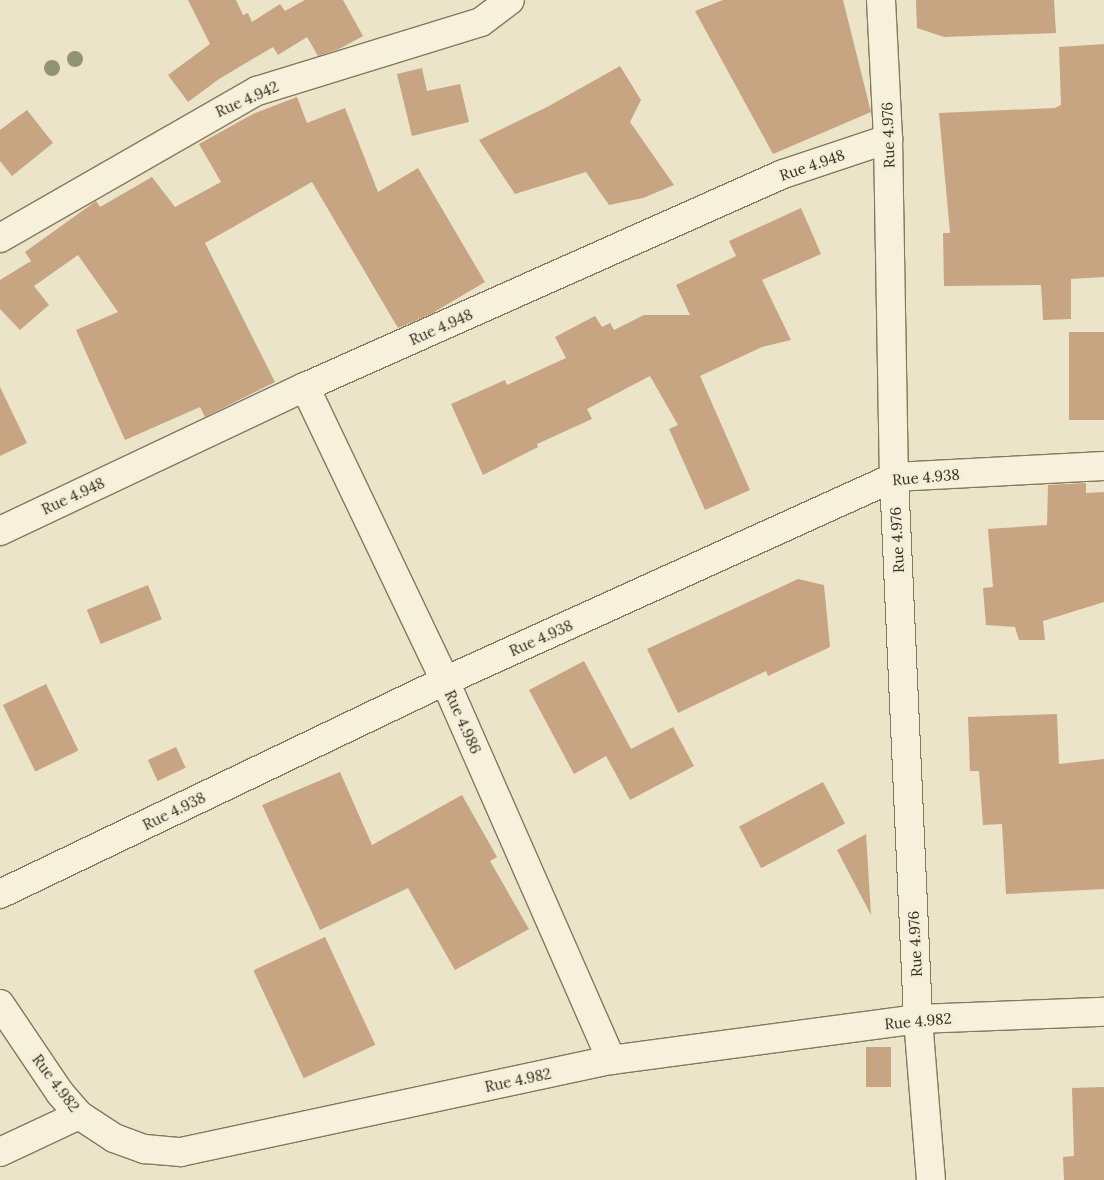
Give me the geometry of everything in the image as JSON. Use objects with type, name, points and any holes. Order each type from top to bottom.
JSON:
[{"type":"street","name":"Rue 4.942","points":[[0,238],[257,92],[481,22],[510,0]]},
{"type":"street","name":"Rue 4.976","points":[[881,0],[888,139],[894,477],[918,1019],[931,1180]]},
{"type":"street","name":"Rue 4.948","points":[[0,531],[305,387],[782,174],[888,139]]},
{"type":"street","name":"Rue 4.986","points":[[305,387],[445,681],[612,1060]]},
{"type":"street","name":"Rue 4.938","points":[[0,894],[445,681],[894,477],[1104,466]]},
{"type":"street","name":"Rue 4.982","points":[[0,1004],[60,1093],[79,1115],[114,1138],[145,1149],[181,1152],[612,1060],[918,1019],[1104,1012]]},
{"type":"street","points":[[0,1152],[79,1115]]},
{"type":"building","points":[[188,0],[236,0],[243,15],[248,13],[252,22],[280,4],[285,11],[305,0],[343,0],[363,36],[339,49],[318,56],[307,37],[278,55],[273,47],[219,79],[188,102],[168,75],[210,44]]},
{"type":"building","points":[[723,0],[843,0],[871,112],[773,154],[695,11]]},
{"type":"building","points":[[916,0],[1054,0],[1056,33],[944,37],[917,28]]},
{"type":"building","points":[[1104,44],[1104,277],[1071,279],[1071,319],[1043,320],[1041,285],[944,286],[943,233],[950,233],[939,113],[1055,108],[1061,105],[1059,47]]},
{"type":"building","points":[[620,66],[641,100],[630,122],[674,185],[643,198],[609,205],[586,172],[515,194],[479,140],[549,106]]},
{"type":"building","points":[[422,68],[427,91],[460,84],[469,122],[412,136],[397,74]]},
{"type":"building","points":[[297,97],[307,123],[345,108],[378,192],[418,168],[485,282],[431,314],[398,328],[312,182],[205,243],[275,382],[205,417],[200,407],[125,440],[76,330],[118,312],[78,255],[34,286],[49,305],[20,330],[0,309],[0,280],[31,261],[25,252],[96,201],[100,207],[152,177],[175,207],[221,182],[199,144],[253,114]]},
{"type":"building","points":[[27,110],[53,143],[12,176],[0,161],[0,130]]},
{"type":"building","points":[[801,208],[821,254],[762,280],[791,340],[762,347],[700,376],[750,490],[705,510],[669,429],[678,425],[650,376],[587,409],[592,419],[537,444],[538,447],[483,475],[451,404],[505,380],[507,385],[566,358],[555,337],[595,316],[602,327],[610,323],[614,330],[644,315],[690,315],[676,285],[736,256],[729,241]]},
{"type":"building","points":[[1069,332],[1104,332],[1104,420],[1069,420]]},
{"type":"building","points":[[0,387],[27,443],[0,456]]},
{"type":"building","points":[[1086,483],[1086,493],[1104,492],[1104,602],[1043,621],[1045,640],[1019,640],[1015,627],[986,625],[983,588],[993,587],[988,529],[1047,525],[1048,485]]},
{"type":"building","points":[[798,579],[824,585],[830,647],[768,676],[766,671],[678,713],[647,649]]},
{"type":"building","points":[[148,585],[162,619],[101,644],[87,610]]},
{"type":"building","points":[[584,661],[631,749],[673,727],[694,766],[630,800],[606,756],[574,774],[529,690]]},
{"type":"building","points":[[46,684],[78,751],[35,772],[3,705]]},
{"type":"building","points":[[1057,714],[1059,764],[1104,759],[1104,889],[1006,894],[1002,824],[983,825],[979,771],[970,771],[968,717]]},
{"type":"building","points":[[176,747],[186,768],[158,781],[148,760]]},
{"type":"building","points":[[340,772],[372,845],[462,795],[497,857],[490,861],[529,929],[455,970],[408,888],[320,930],[262,805]]},
{"type":"building","points":[[823,782],[845,823],[761,868],[739,827]]},
{"type":"building","points":[[866,834],[871,915],[837,850]]},
{"type":"building","points":[[325,937],[375,1045],[304,1078],[253,970]]},
{"type":"building","points":[[866,1047],[891,1047],[891,1087],[866,1087]]},
{"type":"building","points":[[1104,1087],[1104,1180],[1064,1180],[1063,1157],[1074,1156],[1072,1088]]}]
